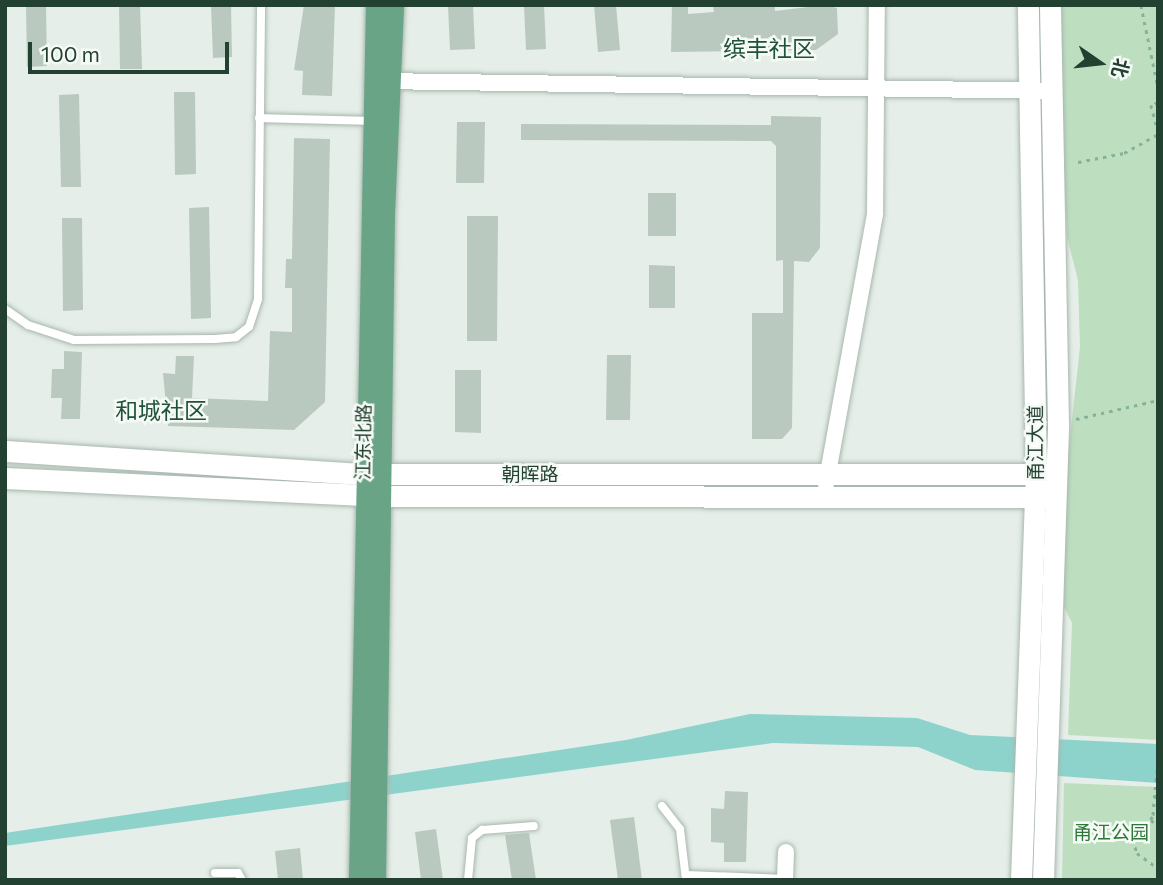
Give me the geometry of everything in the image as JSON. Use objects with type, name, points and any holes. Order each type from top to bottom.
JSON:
[{"type":"main road","name":"江东北路","points":[[371,474],[381,81],[376,5]]},
{"type":"main road","name":"江东北路","points":[[359,880],[377,765],[371,496],[371,121],[381,81],[393,5]]},
{"type":"main road","name":"甬江大道","points":[[1028,5],[1044,90],[1058,424],[1045,474]]},
{"type":"main road","name":"甬江大道","points":[[1043,880],[1026,729],[1045,474],[1044,90],[1050,5]]},
{"type":"main road","name":"朝晖路","points":[[5,451],[371,474],[826,484],[1044,497]]},
{"type":"main road","name":"朝晖路","points":[[5,478],[371,496],[826,484],[1045,474]]},
{"type":"main road","name":"江东北路","points":[[371,496],[357,779],[375,880]]},
{"type":"main road","name":"甬江大道","points":[[1021,880],[1034,784],[1045,740],[1044,497]]},
{"type":"street","points":[[826,484],[875,214],[880,88],[877,5]]},
{"type":"street","points":[[381,81],[1044,90]]},
{"type":"street","points":[[785,880],[786,852]]},
{"type":"lane","points":[[5,309],[28,325],[74,340],[236,337],[257,311],[261,5]]},
{"type":"lane","points":[[259,118],[371,121]]},
{"type":"lane","points":[[662,806],[680,828],[686,878],[785,880]]},
{"type":"lane","points":[[468,880],[472,838],[482,830],[534,826]]},
{"type":"lane","points":[[215,873],[238,873],[242,880]]},
{"type":"path","points":[[1140,5],[1158,87]]},
{"type":"path","points":[[1078,162],[1124,153],[1158,132],[1151,105],[1158,103]]},
{"type":"path","points":[[1058,424],[1158,400]]},
{"type":"path","points":[[1158,761],[1151,820],[1133,839],[1137,853],[1158,868]]},
{"type":"path","points":[[1151,820],[1158,825]]},
{"type":"green space","points":[[1057,5],[1158,5],[1158,740],[1068,735],[1072,623],[1064,607],[1065,484],[1080,347],[1078,280],[1067,237]]},
{"type":"green space","name":"甬江公园","points":[[1064,783],[1158,787],[1158,880],[1062,880]]},
{"type":"water","points":[[750,714],[917,718],[970,735],[1158,744],[1158,783],[975,770],[918,747],[773,743],[5,846],[5,833],[626,740]]},
{"type":"building","points":[[26,5],[46,5],[47,66],[27,67]]},
{"type":"building","points":[[119,5],[140,5],[142,69],[120,69]]},
{"type":"building","points":[[211,5],[231,5],[232,57],[213,58]]},
{"type":"building","points":[[304,5],[335,5],[332,96],[302,95],[303,71],[294,70]]},
{"type":"building","points":[[448,5],[473,5],[475,49],[450,50]]},
{"type":"building","points":[[524,5],[544,5],[546,49],[526,50]]},
{"type":"building","points":[[594,5],[616,5],[620,50],[598,52]]},
{"type":"building","points":[[672,5],[688,5],[688,14],[714,12],[713,6],[775,5],[775,11],[825,5],[837,8],[838,34],[816,50],[671,52]]},
{"type":"building","points":[[174,92],[195,92],[196,174],[175,175]]},
{"type":"building","points":[[79,94],[81,187],[61,187],[59,95]]},
{"type":"building","points":[[771,116],[821,117],[820,248],[809,262],[794,261],[792,428],[782,439],[752,439],[752,313],[783,313],[783,260],[776,261],[776,146],[771,141],[521,140],[521,124],[771,125]]},
{"type":"building","points":[[457,122],[485,122],[484,183],[456,183]]},
{"type":"building","points":[[294,138],[330,139],[325,402],[294,430],[168,426],[163,373],[175,374],[176,356],[194,356],[192,398],[268,401],[270,331],[292,332],[292,288],[285,288],[286,259],[292,259]]},
{"type":"building","points":[[648,193],[676,193],[676,236],[648,236]]},
{"type":"building","points":[[209,207],[211,318],[191,319],[189,208]]},
{"type":"building","points":[[467,216],[498,216],[497,341],[467,341]]},
{"type":"building","points":[[62,218],[82,218],[83,310],[63,311]]},
{"type":"building","points":[[649,265],[675,266],[675,308],[649,308]]},
{"type":"building","points":[[64,351],[82,352],[80,419],[61,419],[62,398],[51,398],[52,369],[64,369]]},
{"type":"building","points":[[607,355],[631,355],[630,420],[606,420]]},
{"type":"building","points":[[455,370],[481,370],[481,433],[455,432]]},
{"type":"building","points":[[725,791],[748,792],[746,862],[724,862],[724,843],[711,842],[711,808],[724,809]]},
{"type":"building","points":[[634,817],[642,880],[618,880],[610,820]]},
{"type":"building","points":[[436,829],[443,880],[421,880],[415,832]]},
{"type":"building","points":[[529,833],[536,880],[512,880],[505,835]]},
{"type":"building","points":[[300,848],[303,880],[278,880],[275,851]]},
{"type":"district","name":"缤丰社区","points":[[769,48]]},
{"type":"district","name":"和城社区","points":[[161,410]]}]
